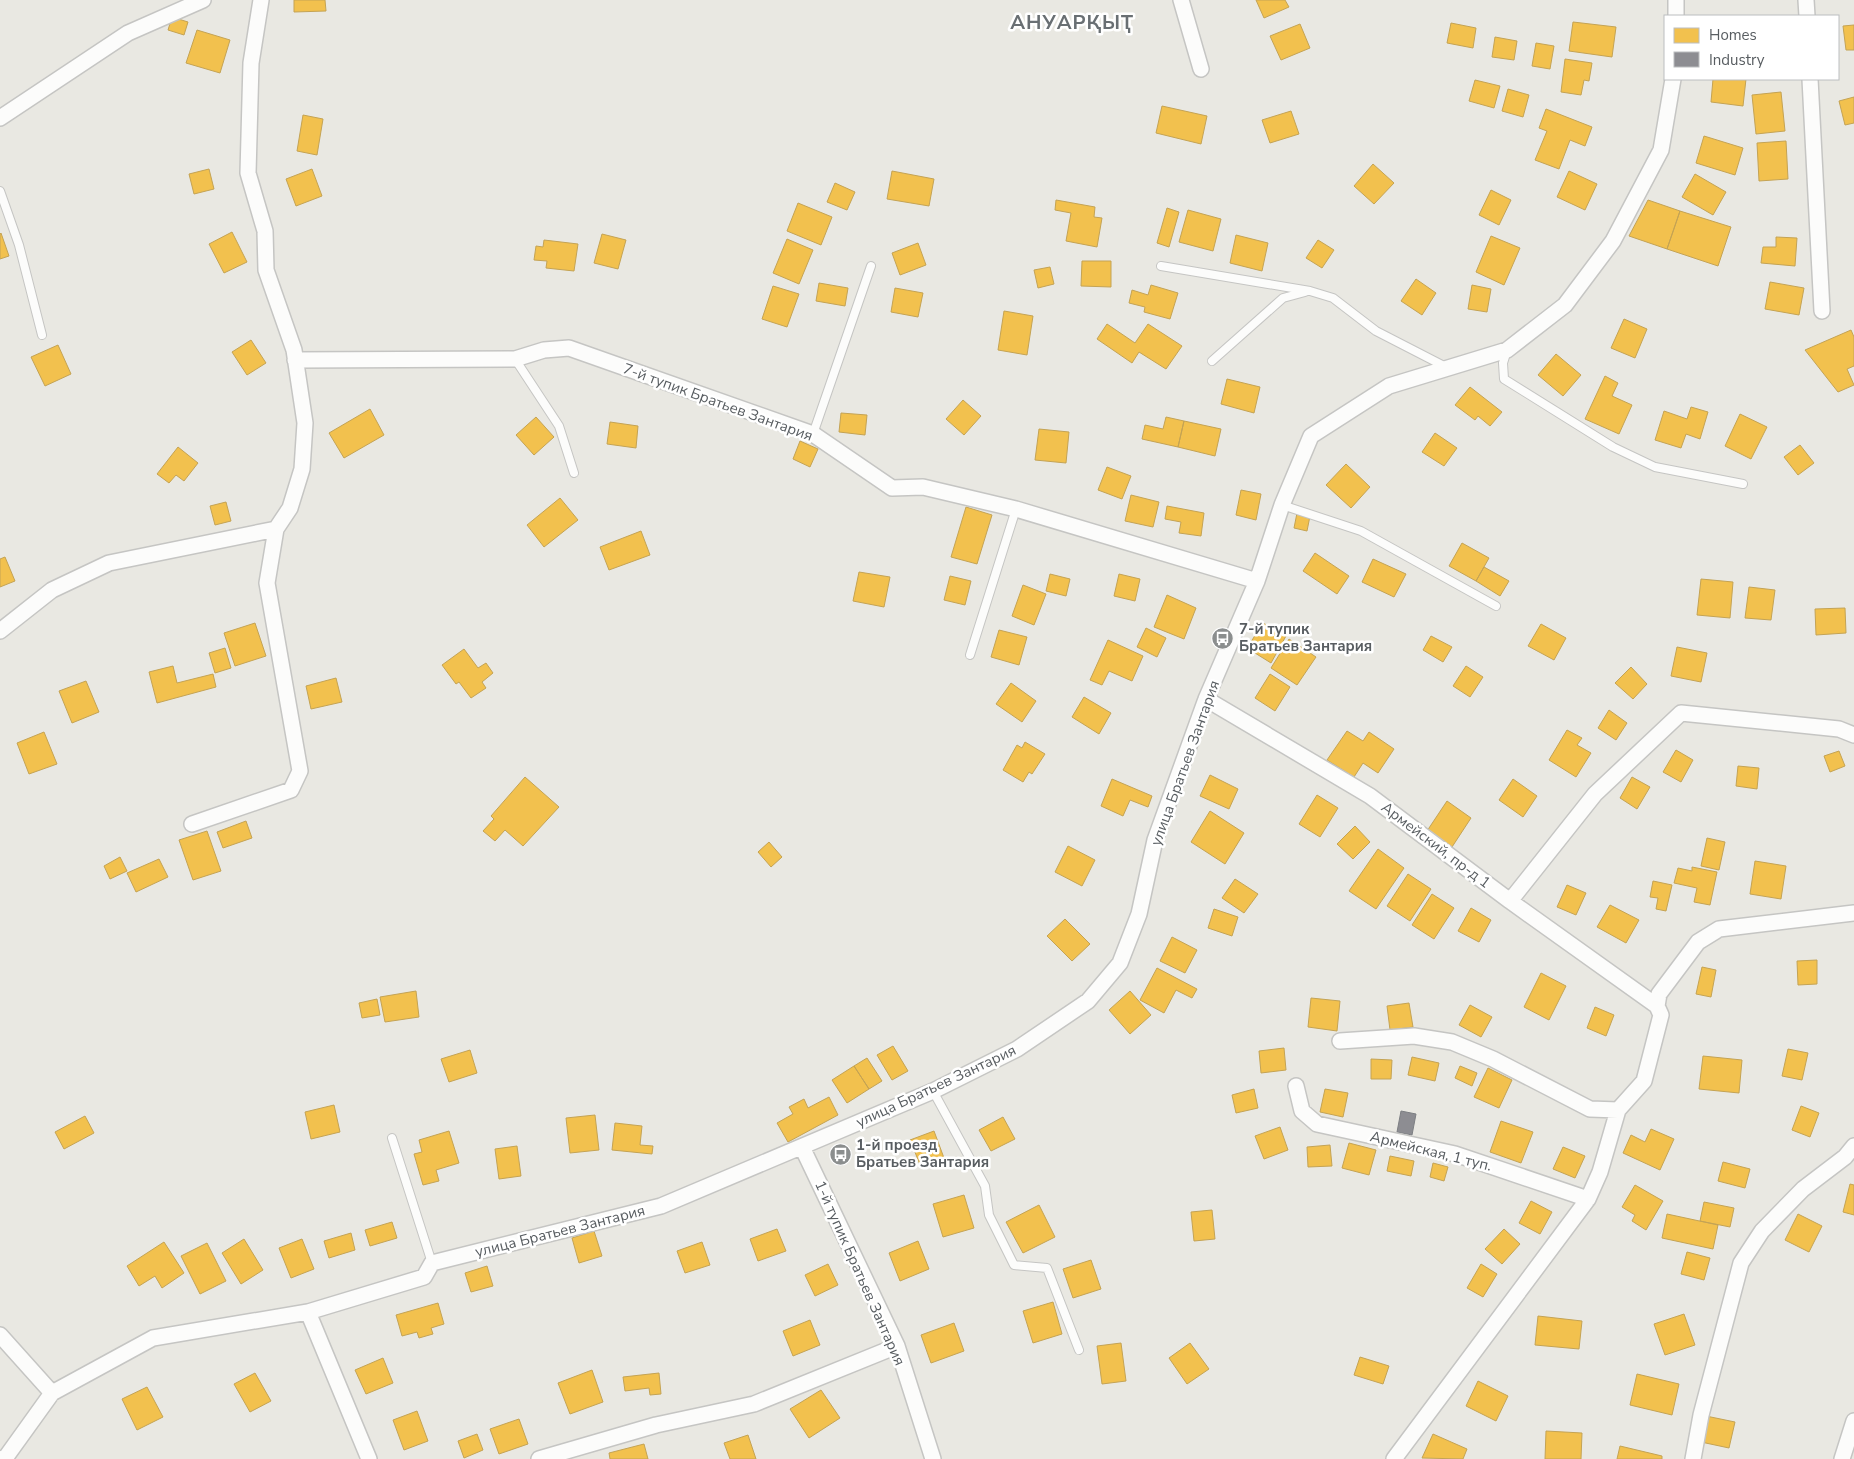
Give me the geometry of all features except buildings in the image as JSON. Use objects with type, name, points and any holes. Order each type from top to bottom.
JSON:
[{"type":"street","points":[[0,118],[128,33],[203,0]]},
{"type":"street","points":[[192,824],[292,790],[300,771],[267,583],[276,529],[290,508],[302,469],[305,423],[294,350],[266,270],[265,231],[248,173],[251,63],[261,0]]},
{"type":"street","points":[[1180,0],[1201,70]]},
{"type":"street","points":[[1676,0],[1676,15]]},
{"type":"street","points":[[1806,0],[1807,15]]},
{"type":"street","name":"улица Братьев Зантария","points":[[432,1262],[661,1206],[933,1091],[1017,1049],[1088,1002],[1120,963],[1139,914],[1155,840],[1206,699],[1257,581],[1282,505],[1311,436],[1389,386],[1507,350],[1565,304],[1613,241],[1661,150],[1673,80]]},
{"type":"street","points":[[1810,80],[1822,311]]},
{"type":"street","name":"7-й тупик Братьев Зантария","points":[[295,360],[515,359],[544,350],[569,348],[813,434],[892,488],[923,487],[1016,509],[1257,581]]},
{"type":"street","points":[[0,631],[52,590],[109,563],[276,529]]},
{"type":"street","name":"Армейский, пр-д 1","points":[[1206,699],[1370,796],[1510,901],[1657,1006]]},
{"type":"street","points":[[1510,901],[1594,794],[1681,713],[1839,729],[1854,735]]},
{"type":"street","points":[[1394,1459],[1588,1199],[1600,1172],[1618,1110],[1644,1082],[1661,1015],[1657,1006],[1659,994],[1698,942],[1719,929],[1854,913]]},
{"type":"street","points":[[1340,1041],[1414,1036],[1452,1042],[1493,1059],[1590,1108],[1618,1110]]},
{"type":"street","name":"Армейская, 1 туп.","points":[[1296,1086],[1302,1111],[1317,1124],[1455,1154],[1588,1199]]},
{"type":"street","points":[[1693,1459],[1701,1415],[1741,1263],[1762,1231],[1803,1188],[1845,1157],[1854,1146]]},
{"type":"street","name":"1-й тупик Братьев Зантария","points":[[802,1147],[897,1346],[933,1459]]},
{"type":"street","points":[[1,1459],[6,1457],[52,1393],[153,1338],[308,1312],[424,1277],[432,1262]]},
{"type":"street","points":[[308,1312],[369,1459]]},
{"type":"street","points":[[0,1335],[52,1393]]},
{"type":"street","points":[[538,1459],[656,1425],[754,1404],[897,1346]]},
{"type":"street","points":[[1842,1459],[1854,1421]]},
{"type":"lane","points":[[0,191],[19,245],[42,334]]},
{"type":"lane","points":[[813,434],[871,266]]},
{"type":"lane","points":[[1161,266],[1310,291],[1334,298],[1376,331],[1448,368]]},
{"type":"lane","points":[[1212,361],[1283,298],[1310,291]]},
{"type":"lane","points":[[1507,350],[1503,363],[1504,379],[1613,447],[1655,466],[1743,484]]},
{"type":"lane","points":[[515,359],[559,426],[574,473]]},
{"type":"lane","points":[[1282,505],[1361,531],[1496,606]]},
{"type":"lane","points":[[970,655],[1016,509]]},
{"type":"lane","points":[[933,1091],[985,1186],[988,1215],[1014,1265],[1047,1268],[1079,1350]]},
{"type":"lane","points":[[392,1138],[432,1262]]},
{"type":"place","name":"7-й тупик Братьев Зантария","points":[[1223,638]]},
{"type":"place","name":"1-й проезд Братьев Зантария","points":[[840,1154]]},
{"type":"district","name":"АНУАРҚЫҬ","points":[[1072,22]]}]
